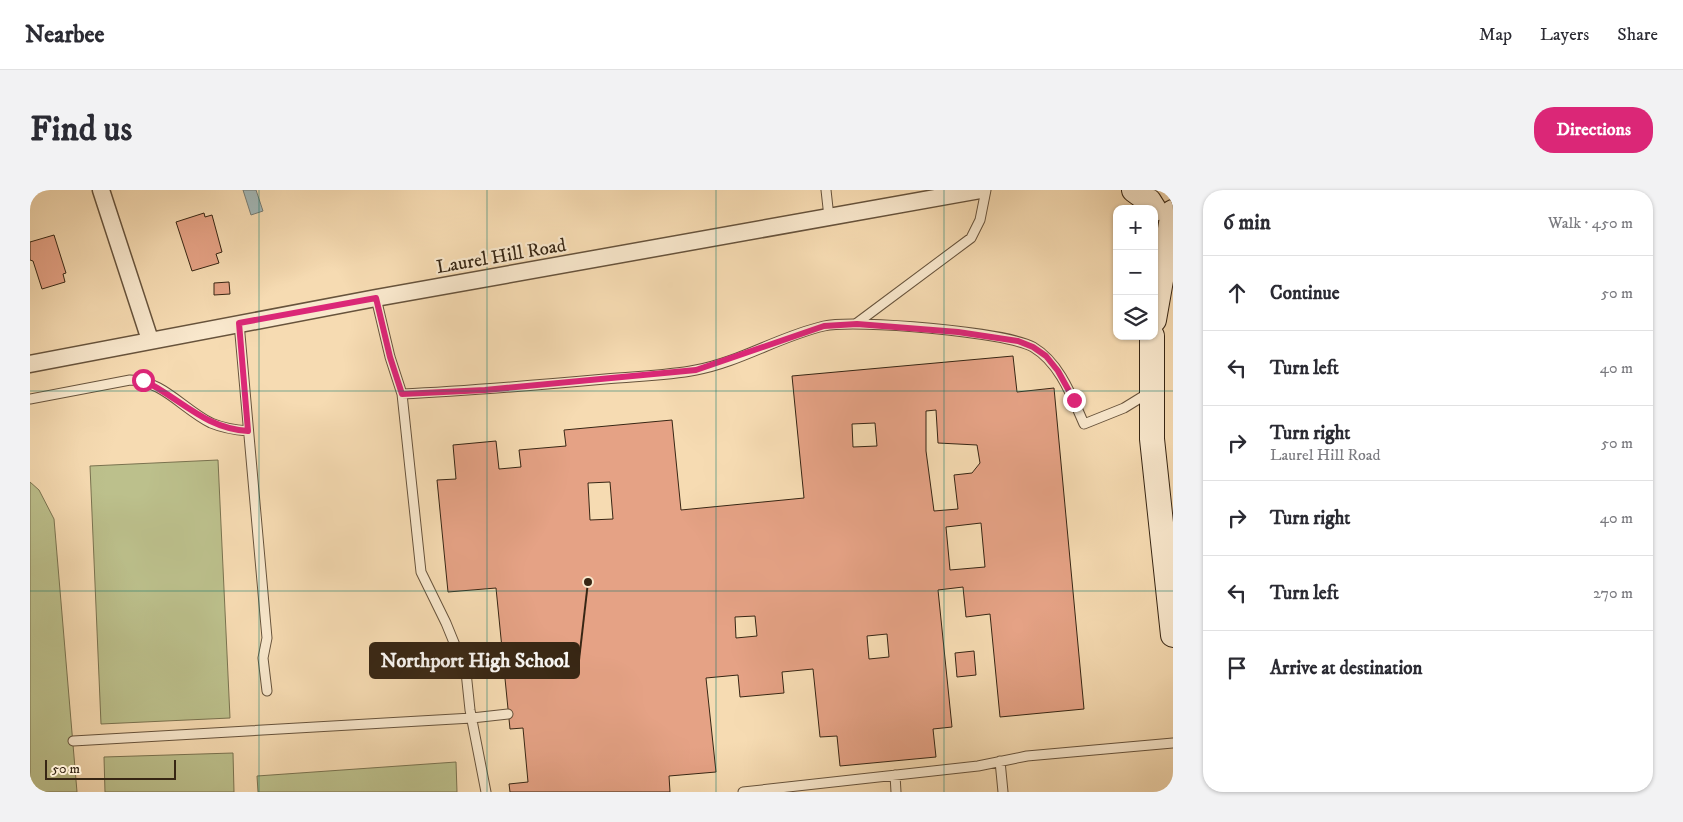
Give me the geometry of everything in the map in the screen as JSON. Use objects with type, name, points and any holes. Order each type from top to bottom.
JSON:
[{"type":"main road","points":[[1134,190],[1152,205]]},
{"type":"main road","points":[[1158,212],[1170,223],[1158,296]]},
{"type":"main road","points":[[1152,340],[1152,439],[1173,635]]},
{"type":"street","points":[[101,190],[150,340]]},
{"type":"street","name":"Laurel Hill Road","points":[[30,364],[239,323],[980,190]]},
{"type":"lane","points":[[826,190],[829,217]]},
{"type":"lane","points":[[857,324],[971,238],[980,220],[986,190]]},
{"type":"lane","points":[[376,298],[390,357],[402,394],[421,572],[446,623],[466,672],[472,718],[486,792]]},
{"type":"lane","points":[[239,323],[267,638],[263,658],[267,692]]},
{"type":"lane","points":[[402,394],[485,390],[696,370],[824,326],[857,324],[958,332],[1018,341],[1033,347],[1046,356],[1058,371],[1084,424],[1124,408],[1152,391]]},
{"type":"lane","points":[[30,399],[130,380],[143,380],[160,388],[210,422],[230,430],[248,431]]},
{"type":"lane","points":[[73,741],[472,718],[508,714]]},
{"type":"lane","points":[[743,792],[978,766],[1027,756],[1173,743]]},
{"type":"lane","points":[[1000,762],[1003,792]]},
{"type":"lane","points":[[895,775],[896,792]]},
{"type":"green space","points":[[218,460],[230,718],[101,724],[90,466]]},
{"type":"green space","points":[[30,482],[39,490],[54,519],[77,792],[30,792]]},
{"type":"green space","points":[[233,753],[234,792],[105,792],[104,757]]},
{"type":"green space","points":[[456,762],[457,792],[258,792],[257,776]]},
{"type":"shaded area","points":[[243,190],[256,190],[263,211],[251,215]]},
{"type":"building","points":[[204,213],[205,217],[212,215],[222,252],[216,254],[219,263],[192,271],[176,222]]},
{"type":"building","points":[[54,235],[66,273],[63,274],[65,282],[42,289],[33,261],[30,260],[30,242]]},
{"type":"building","points":[[229,282],[230,294],[214,295],[214,283]]},
{"type":"building","points":[[1013,356],[1017,392],[1054,388],[1084,709],[1000,717],[990,614],[966,617],[963,587],[938,590],[952,727],[933,729],[936,757],[840,766],[837,736],[820,737],[813,669],[782,672],[784,693],[740,697],[738,675],[706,678],[716,772],[669,776],[670,792],[510,792],[509,784],[528,782],[523,728],[510,729],[496,588],[448,592],[437,480],[456,479],[453,445],[496,441],[499,469],[521,467],[519,450],[566,446],[564,430],[672,420],[681,510],[804,498],[792,376]],"holes":[[[936,410],[938,443],[977,445],[980,463],[972,473],[954,475],[958,509],[934,511],[926,451],[926,411]],[[875,423],[877,446],[853,447],[852,424]],[[610,482],[613,519],[590,520],[588,483]],[[981,523],[985,567],[950,570],[946,527]],[[755,616],[757,636],[736,638],[735,617]],[[887,634],[889,657],[869,659],[867,636]]]},
{"type":"building","points":[[974,651],[976,675],[957,677],[955,653]]},
{"type":"place","name":"Northport High School","points":[[588,582]]},
{"type":"route","points":[[143,380],[160,388],[210,422],[230,430],[248,431],[239,323],[376,298],[390,357],[402,394],[485,390],[696,370],[824,326],[857,324],[958,332],[1018,341],[1033,347],[1046,356],[1058,371],[1074,400]]}]
